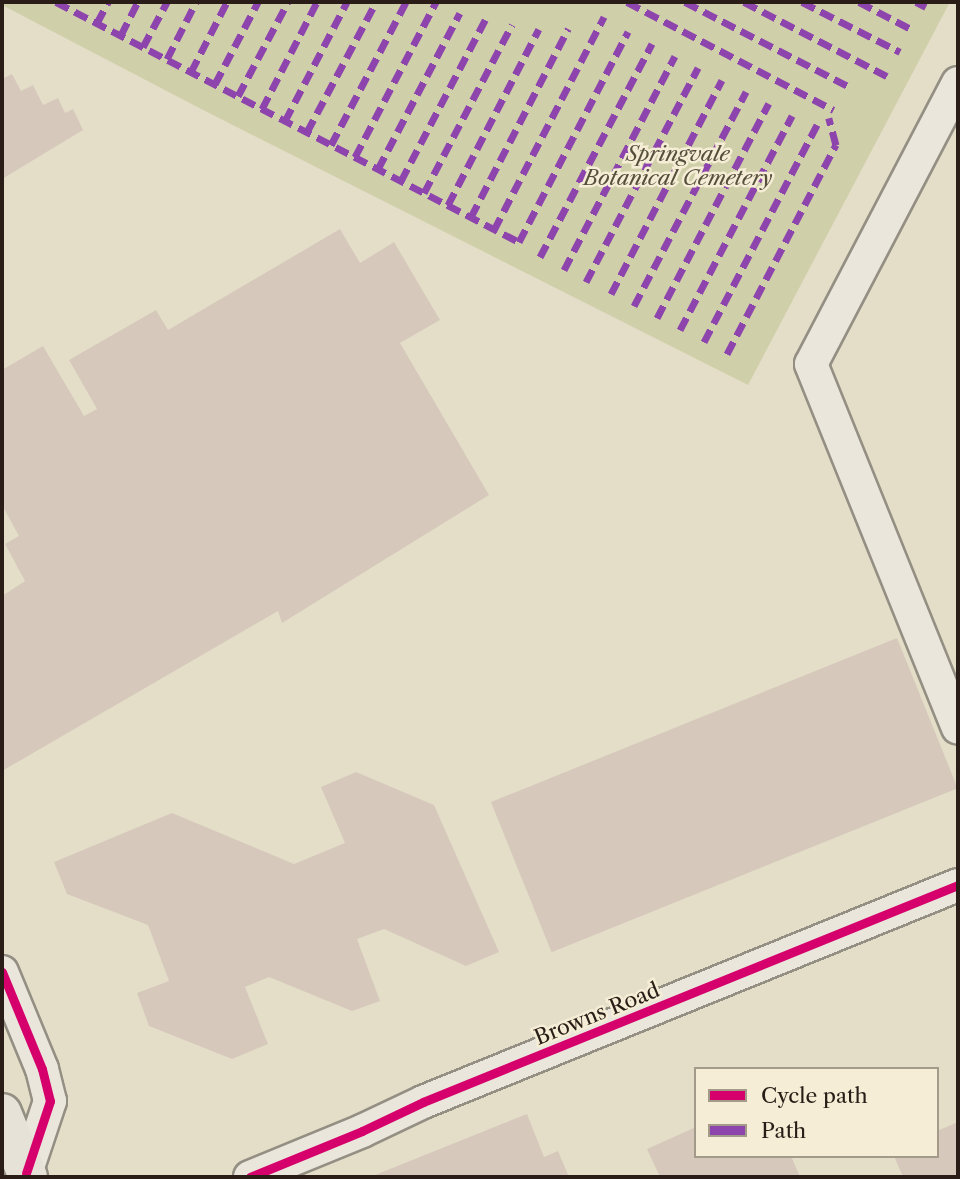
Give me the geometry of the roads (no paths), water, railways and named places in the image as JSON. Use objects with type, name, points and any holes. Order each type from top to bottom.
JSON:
[{"type":"highway","points":[[2,1113],[27,1175]]},
{"type":"street","points":[[958,83],[811,364],[958,727]]},
{"type":"street","name":"Browns Road","points":[[250,1177],[362,1131],[423,1102],[958,885]]},
{"type":"street","points":[[2,972],[43,1069],[50,1101],[27,1175]]},
{"type":"park label","name":"Springvale Botanical Cemetery","points":[[678,166]]}]
